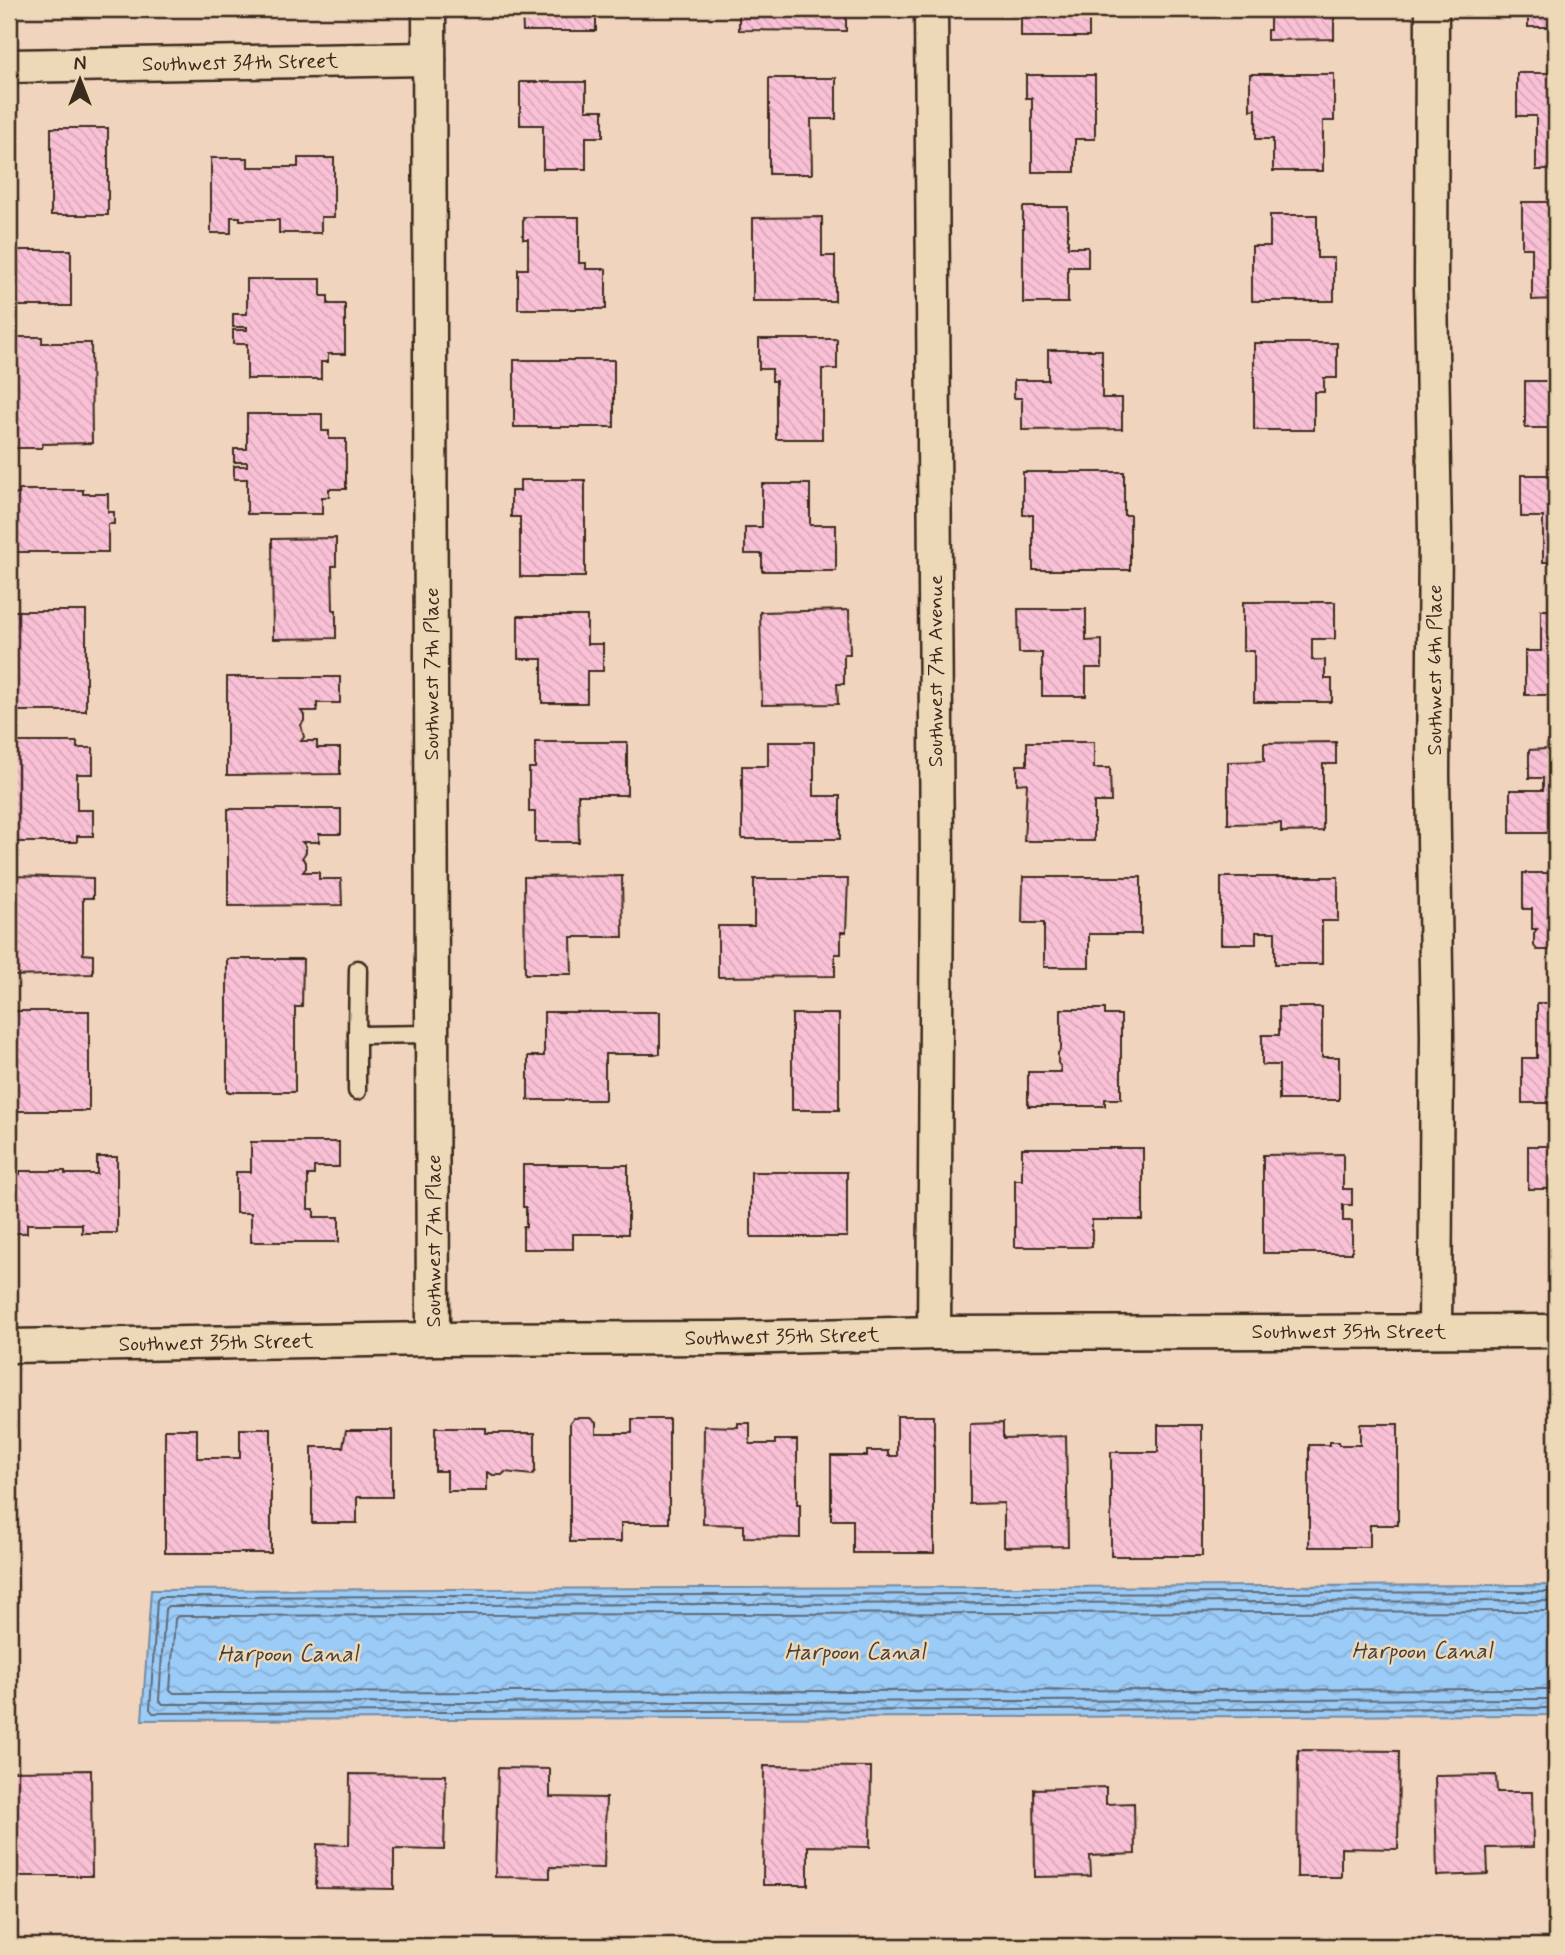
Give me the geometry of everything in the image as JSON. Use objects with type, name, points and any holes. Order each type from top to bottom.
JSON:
[{"type":"street","name":"Southwest 7th Place","points":[[429,9],[433,1339]]},
{"type":"street","name":"Southwest 7th Avenue","points":[[931,9],[937,867],[934,1333]]},
{"type":"street","name":"Southwest 6th Place","points":[[1432,9],[1431,287],[1435,534],[1433,773],[1437,1035],[1435,1331]]},
{"type":"street","name":"Southwest 34th Street","points":[[9,66],[429,59]]},
{"type":"street","name":"Southwest 35th Street","points":[[9,1346],[433,1339],[732,1338],[934,1333],[1556,1331]]},
{"type":"lane","points":[[357,1091],[358,969]]},
{"type":"lane","points":[[357,1035],[432,1034]]},
{"type":"water","name":"Harpoon Canal","points":[[1556,1585],[1556,1715],[142,1720],[151,1590]]},
{"type":"building","points":[[522,9],[596,9],[596,31],[523,31]]},
{"type":"building","points":[[739,9],[846,9],[846,31],[739,30]]},
{"type":"building","points":[[1021,9],[1089,9],[1089,37],[1021,37]]},
{"type":"building","points":[[1270,9],[1334,9],[1334,39],[1267,40]]},
{"type":"building","points":[[1528,9],[1556,9],[1556,27],[1528,27]]},
{"type":"building","points":[[1517,73],[1556,73],[1556,170],[1536,170],[1536,116],[1517,116]]},
{"type":"building","points":[[1250,74],[1334,74],[1334,121],[1323,121],[1323,171],[1273,171],[1273,139],[1256,139],[1256,109],[1250,110]]},
{"type":"building","points":[[1026,75],[1095,75],[1095,139],[1075,139],[1075,172],[1032,172],[1032,98],[1026,98]]},
{"type":"building","points":[[769,78],[836,78],[836,119],[811,119],[812,174],[769,174]]},
{"type":"building","points":[[520,82],[586,82],[586,110],[603,110],[603,137],[586,137],[586,169],[543,169],[543,125],[520,125]]},
{"type":"building","points":[[51,128],[108,128],[108,215],[51,215]]},
{"type":"building","points":[[211,158],[248,158],[248,167],[298,167],[298,158],[334,158],[334,217],[321,217],[321,233],[279,233],[279,220],[240,220],[240,217],[231,217],[231,233],[211,233]]},
{"type":"building","points":[[1522,202],[1556,202],[1556,299],[1532,300],[1532,248],[1522,248]]},
{"type":"building","points":[[1023,207],[1068,207],[1068,247],[1088,247],[1088,267],[1068,267],[1068,303],[1023,303]]},
{"type":"building","points":[[1270,215],[1317,215],[1317,258],[1334,258],[1334,301],[1252,301],[1252,246],[1270,246]]},
{"type":"building","points":[[523,217],[579,217],[579,263],[586,263],[586,269],[606,269],[606,309],[518,309],[518,269],[528,269],[528,239],[523,239]]},
{"type":"building","points":[[822,217],[822,256],[835,256],[835,301],[753,301],[753,218]]},
{"type":"building","points":[[9,250],[71,250],[71,306],[9,306]]},
{"type":"building","points":[[247,279],[321,279],[321,296],[328,296],[328,304],[345,304],[345,354],[328,354],[328,362],[321,362],[321,379],[247,379],[247,344],[233,344],[233,330],[247,330],[247,327],[233,327],[233,314],[247,314]]},
{"type":"building","points":[[9,337],[42,337],[42,343],[91,343],[92,443],[9,448]]},
{"type":"building","points":[[759,339],[837,339],[837,369],[822,369],[822,439],[776,439],[776,381],[772,381],[772,369],[759,369]]},
{"type":"building","points":[[1555,340],[1556,428],[1525,428],[1525,381],[1555,381]]},
{"type":"building","points":[[1254,343],[1337,343],[1337,378],[1324,378],[1324,392],[1314,392],[1314,430],[1254,430]]},
{"type":"building","points":[[1048,350],[1102,350],[1102,398],[1122,398],[1122,429],[1022,430],[1022,398],[1014,398],[1014,380],[1048,380]]},
{"type":"building","points":[[514,360],[614,360],[614,427],[514,427]]},
{"type":"building","points":[[247,414],[322,414],[322,431],[329,431],[329,439],[346,439],[346,489],[329,489],[329,497],[322,497],[322,514],[247,514],[247,479],[234,479],[234,466],[247,466],[247,462],[234,462],[234,449],[247,449]]},
{"type":"building","points":[[1023,472],[1124,472],[1124,515],[1130,515],[1130,570],[1033,570],[1033,515],[1023,515]]},
{"type":"building","points":[[1521,475],[1556,475],[1556,562],[1543,562],[1543,517],[1521,517]]},
{"type":"building","points":[[520,480],[585,480],[585,577],[520,577],[520,517],[511,517],[511,491],[520,491]]},
{"type":"building","points":[[762,484],[810,484],[810,525],[836,525],[836,571],[762,571],[762,554],[745,554],[745,527],[762,527]]},
{"type":"building","points":[[19,490],[83,490],[83,494],[108,494],[108,512],[114,512],[114,524],[108,524],[108,552],[9,552],[9,494],[19,494]]},
{"type":"building","points":[[336,538],[336,566],[332,566],[336,638],[273,639],[272,539]]},
{"type":"building","points":[[1243,602],[1335,602],[1335,639],[1312,639],[1312,660],[1325,660],[1325,679],[1332,679],[1332,702],[1254,702],[1254,651],[1243,651]]},
{"type":"building","points":[[1018,609],[1086,609],[1086,641],[1102,640],[1102,668],[1086,668],[1086,696],[1042,696],[1042,653],[1019,653]]},
{"type":"building","points":[[849,610],[850,654],[844,654],[844,684],[837,684],[838,704],[762,705],[760,612]]},
{"type":"building","points":[[1541,610],[1556,610],[1556,695],[1525,695],[1525,651],[1541,651]]},
{"type":"building","points":[[11,611],[86,611],[86,711],[11,711]]},
{"type":"building","points":[[518,616],[587,616],[587,644],[603,644],[603,671],[587,671],[587,703],[542,703],[542,659],[518,659]]},
{"type":"building","points":[[227,677],[340,677],[340,703],[317,703],[317,711],[301,711],[304,715],[301,725],[304,737],[301,741],[317,741],[317,748],[340,748],[340,774],[227,775]]},
{"type":"building","points":[[9,742],[77,742],[77,748],[93,748],[93,774],[77,774],[77,810],[93,810],[93,836],[77,836],[77,842],[9,842]]},
{"type":"building","points":[[535,742],[627,742],[627,795],[578,795],[579,842],[535,842],[535,812],[529,812],[529,768],[535,768]]},
{"type":"building","points":[[768,742],[814,742],[814,796],[840,796],[840,839],[742,839],[742,766],[768,766]]},
{"type":"building","points":[[1027,742],[1094,742],[1094,768],[1110,768],[1111,802],[1094,802],[1094,841],[1024,841],[1027,783],[1017,784],[1017,765],[1027,765]]},
{"type":"building","points":[[1336,742],[1336,764],[1323,764],[1323,831],[1281,832],[1281,823],[1228,824],[1228,762],[1264,761],[1264,743]]},
{"type":"building","points":[[1547,744],[1556,744],[1556,833],[1510,833],[1510,790],[1543,790],[1543,778],[1529,778],[1529,750],[1547,749]]},
{"type":"building","points":[[228,809],[341,809],[341,834],[319,834],[319,842],[302,842],[306,846],[306,852],[302,858],[306,862],[303,872],[319,872],[319,879],[341,879],[342,905],[228,906]]},
{"type":"building","points":[[1523,873],[1556,873],[1556,950],[1537,950],[1534,946],[1534,933],[1537,929],[1532,929],[1532,909],[1523,909]]},
{"type":"building","points":[[9,876],[93,878],[93,898],[83,898],[83,954],[93,955],[93,974],[9,976]]},
{"type":"building","points":[[622,876],[623,937],[571,937],[572,974],[525,974],[524,877]]},
{"type":"building","points":[[1023,877],[1141,877],[1141,934],[1089,934],[1089,967],[1044,967],[1044,923],[1022,923]]},
{"type":"building","points":[[1221,877],[1338,877],[1338,921],[1322,921],[1322,964],[1275,964],[1275,932],[1256,932],[1256,944],[1221,944]]},
{"type":"building","points":[[754,879],[848,879],[846,932],[841,932],[841,954],[835,954],[835,976],[718,977],[718,926],[754,926]]},
{"type":"building","points":[[227,959],[303,959],[302,1007],[295,1007],[295,1092],[227,1092]]},
{"type":"building","points":[[1537,1003],[1556,1003],[1556,1103],[1522,1103],[1522,1058],[1537,1058]]},
{"type":"building","points":[[1279,1007],[1322,1007],[1322,1057],[1339,1057],[1339,1100],[1279,1100],[1279,1065],[1262,1065],[1262,1035],[1279,1035]]},
{"type":"building","points":[[1061,1009],[1105,1009],[1105,1015],[1121,1015],[1121,1099],[1105,1099],[1105,1106],[1028,1106],[1028,1072],[1061,1072],[1058,1053],[1061,1049]]},
{"type":"building","points":[[14,1011],[89,1011],[89,1111],[14,1111],[14,1094],[9,1094],[9,1028],[14,1028]]},
{"type":"building","points":[[544,1012],[660,1012],[660,1054],[605,1054],[605,1100],[528,1100],[528,1056],[544,1056]]},
{"type":"building","points":[[792,1014],[839,1014],[839,1110],[792,1110]]},
{"type":"building","points":[[251,1142],[339,1142],[339,1167],[314,1167],[314,1175],[308,1175],[308,1209],[314,1209],[314,1217],[339,1217],[339,1242],[251,1242],[251,1213],[236,1213],[236,1172],[251,1172]]},
{"type":"building","points":[[1528,1146],[1556,1146],[1556,1233],[1552,1233],[1552,1189],[1528,1189]]},
{"type":"building","points":[[1022,1148],[1143,1148],[1143,1220],[1092,1220],[1092,1247],[1015,1247],[1015,1180],[1022,1180]]},
{"type":"building","points":[[1343,1154],[1343,1189],[1352,1189],[1352,1205],[1343,1205],[1343,1221],[1352,1221],[1352,1253],[1263,1253],[1263,1155]]},
{"type":"building","points":[[97,1157],[117,1157],[117,1233],[82,1233],[82,1224],[27,1224],[27,1233],[9,1233],[9,1174],[20,1174],[20,1171],[65,1171],[65,1174],[97,1174]]},
{"type":"building","points":[[523,1165],[628,1165],[628,1234],[573,1234],[573,1249],[523,1249],[526,1207],[523,1207]]},
{"type":"building","points":[[751,1172],[847,1172],[847,1237],[751,1237]]},
{"type":"building","points":[[897,1416],[934,1416],[934,1553],[853,1553],[853,1520],[831,1520],[831,1456],[867,1456],[867,1451],[888,1451],[888,1456],[897,1456]]},
{"type":"building","points":[[574,1418],[590,1418],[596,1423],[596,1433],[632,1433],[632,1419],[669,1419],[669,1523],[621,1523],[621,1542],[570,1542],[570,1423]]},
{"type":"building","points":[[738,1423],[750,1423],[750,1444],[775,1444],[775,1440],[797,1440],[800,1538],[744,1537],[744,1525],[703,1524],[704,1426],[738,1427]]},
{"type":"building","points":[[1003,1423],[1003,1438],[1066,1436],[1068,1546],[1004,1547],[1004,1503],[970,1504],[970,1424]]},
{"type":"building","points":[[1360,1424],[1398,1424],[1398,1525],[1370,1525],[1370,1547],[1309,1547],[1309,1445],[1339,1442],[1339,1445],[1360,1445]]},
{"type":"building","points":[[1158,1425],[1202,1425],[1202,1556],[1111,1556],[1111,1452],[1158,1452]]},
{"type":"building","points":[[435,1428],[486,1428],[486,1433],[535,1433],[535,1471],[532,1475],[505,1472],[502,1475],[493,1475],[487,1472],[487,1491],[447,1491],[447,1471],[435,1471]]},
{"type":"building","points":[[165,1429],[197,1429],[197,1458],[240,1458],[240,1429],[271,1429],[271,1553],[165,1553]]},
{"type":"building","points":[[346,1430],[392,1430],[392,1497],[357,1497],[357,1523],[312,1523],[312,1447],[343,1447]]},
{"type":"building","points":[[1298,1750],[1399,1751],[1398,1849],[1341,1848],[1341,1877],[1297,1877]]},
{"type":"building","points":[[764,1766],[871,1767],[870,1847],[808,1846],[808,1885],[763,1885]]},
{"type":"building","points":[[498,1768],[550,1769],[550,1797],[606,1798],[604,1868],[550,1867],[550,1878],[495,1877]]},
{"type":"building","points":[[91,1770],[92,1876],[13,1876],[13,1851],[9,1851],[10,1771]]},
{"type":"building","points":[[350,1774],[446,1775],[444,1850],[394,1849],[394,1889],[316,1888],[317,1844],[349,1845]]},
{"type":"building","points":[[1496,1775],[1497,1792],[1532,1792],[1533,1847],[1487,1848],[1488,1874],[1437,1876],[1435,1776]]},
{"type":"building","points":[[1106,1787],[1106,1804],[1134,1803],[1135,1854],[1090,1856],[1091,1876],[1035,1877],[1034,1789]]}]
